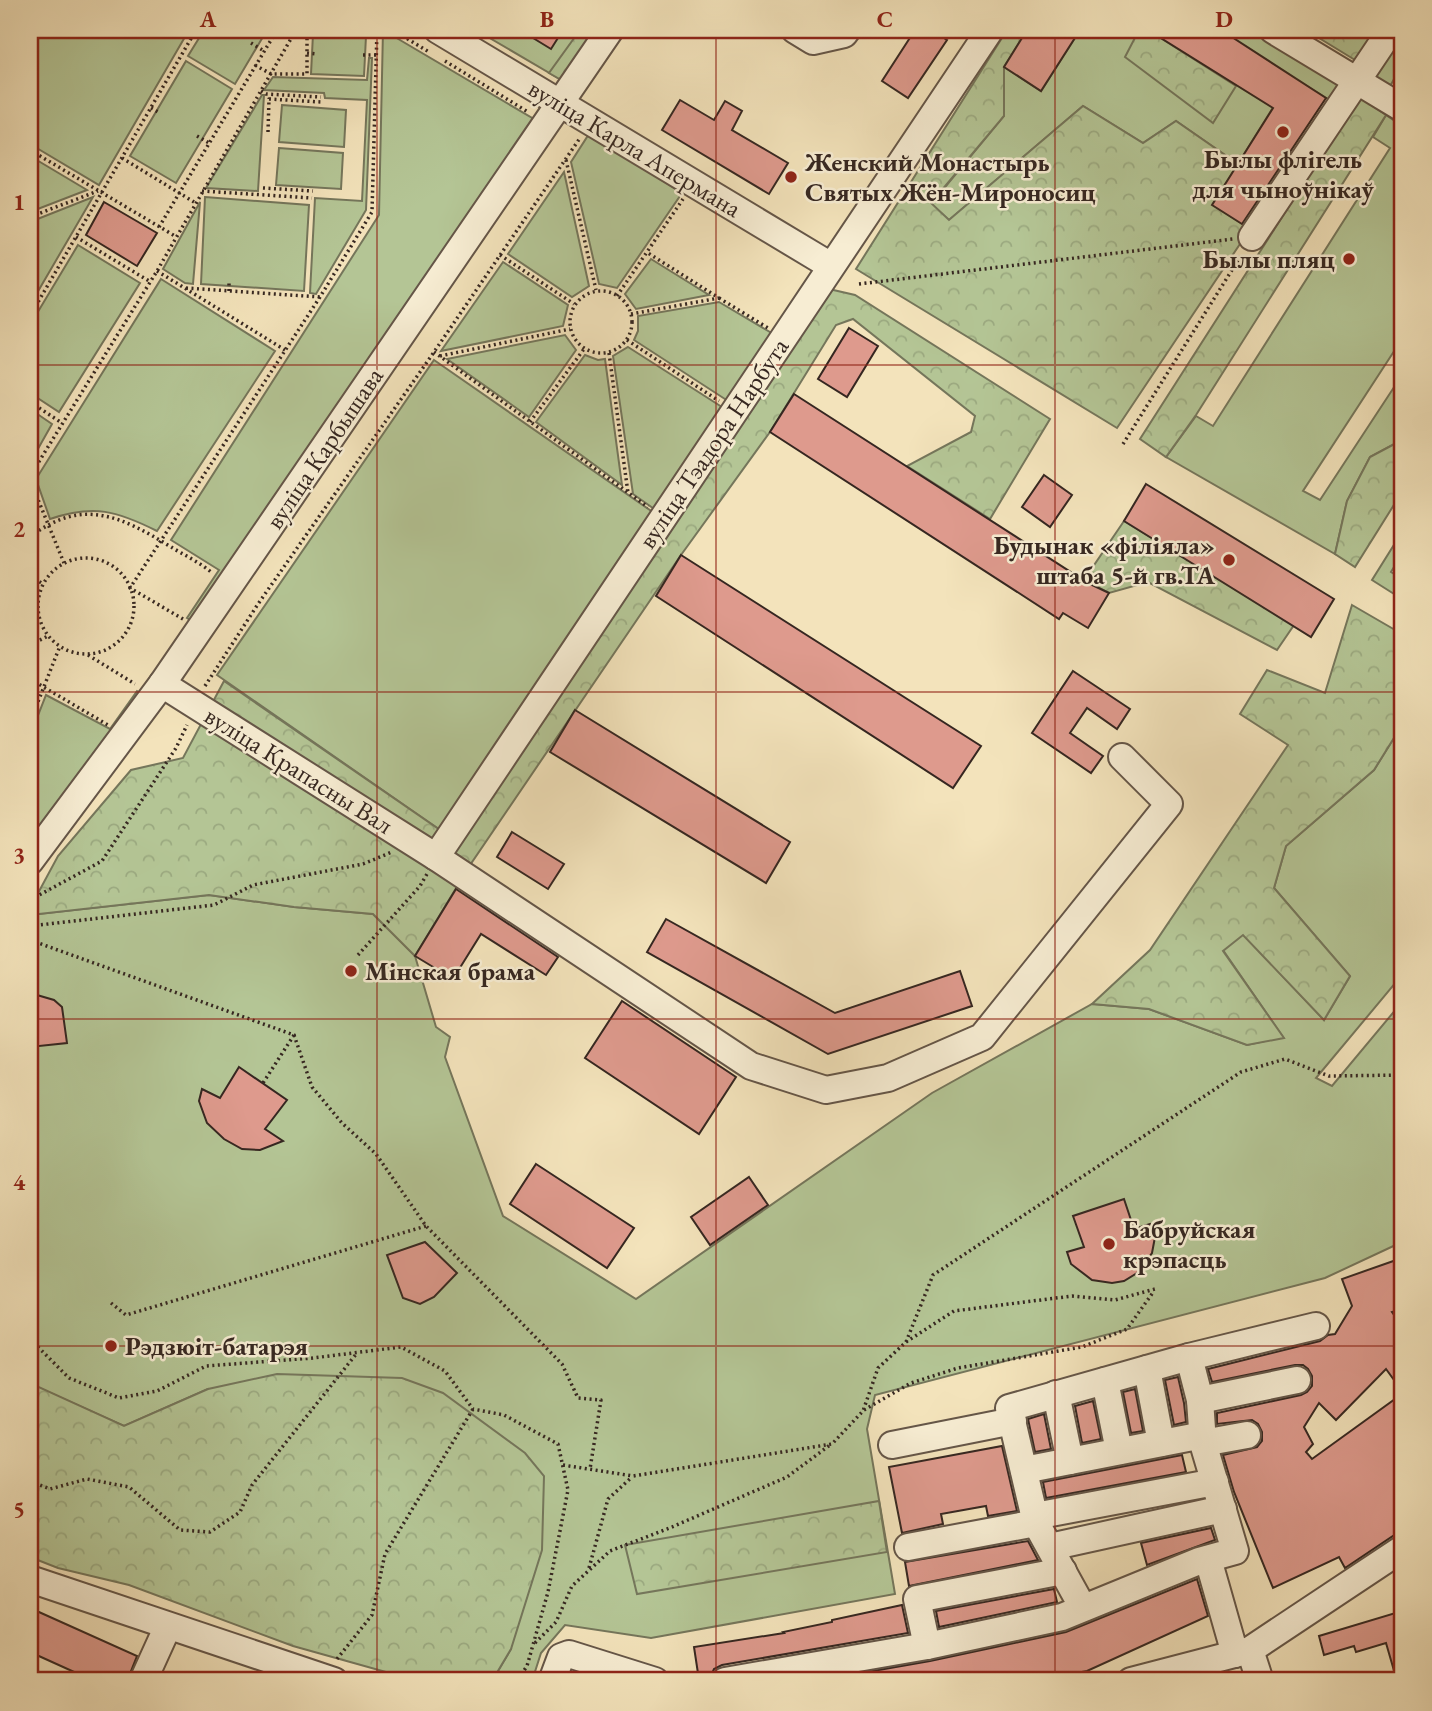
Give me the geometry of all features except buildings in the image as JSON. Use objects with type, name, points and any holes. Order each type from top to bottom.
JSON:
[{"type":"street","name":"вуліца Карла Апермана","points":[[438,30],[553,113],[831,266]]},
{"type":"street","name":"вуліца Карбышава","points":[[30,861],[157,690],[610,30]]},
{"type":"street","points":[[795,30],[813,41],[844,34],[847,30]]},
{"type":"street","name":"вуліца Тэадора Нарбута","points":[[425,850],[831,266],[990,30]]},
{"type":"street","points":[[1273,30],[1402,108]]},
{"type":"street","points":[[1252,237],[1391,30]]},
{"type":"street","name":"вуліца Крапасны Вал","points":[[157,690],[195,705],[425,850],[751,1066],[825,1090],[888,1078],[982,1037],[1169,804],[1122,757]]},
{"type":"street","points":[[1083,1608],[1036,1519],[1009,1408],[1189,1357],[1316,1326]]},
{"type":"street","points":[[725,1681],[926,1646],[1062,1617],[1208,1559],[1235,1551],[1203,1439],[1200,1400],[1189,1357]]},
{"type":"street","points":[[1147,1369],[1161,1443]]},
{"type":"street","points":[[1200,1400],[1297,1380]]},
{"type":"street","points":[[1105,1381],[1119,1451]]},
{"type":"street","points":[[1056,1394],[1070,1461]]},
{"type":"street","points":[[892,1445],[1013,1420]]},
{"type":"street","points":[[1024,1470],[1161,1443],[1247,1435]]},
{"type":"street","points":[[908,1547],[1215,1482]]},
{"type":"street","points":[[1050,1547],[1223,1510]]},
{"type":"street","points":[[1131,1681],[1243,1652],[1402,1549]]},
{"type":"street","points":[[1208,1559],[1243,1652],[1260,1681]]},
{"type":"street","points":[[926,1646],[917,1599],[1063,1571]]},
{"type":"street","points":[[30,1579],[328,1679]]},
{"type":"street","points":[[143,1681],[168,1626]]},
{"type":"street","points":[[552,1681],[561,1657],[569,1654],[655,1681]]},
{"type":"path","points":[[30,316],[196,30]]},
{"type":"path","points":[[159,227],[277,30]]},
{"type":"path","points":[[64,563],[30,478],[157,271],[194,202],[296,30]]},
{"type":"path","points":[[255,65],[271,74],[307,74],[307,30]]},
{"type":"path","points":[[130,588],[320,297],[372,212],[377,30]]},
{"type":"path","points":[[30,900],[102,861],[176,748],[212,673],[585,131],[393,30]]},
{"type":"path","points":[[251,43],[264,51]]},
{"type":"path","points":[[307,53],[316,54]]},
{"type":"path","points":[[363,55],[376,55]]},
{"type":"path","points":[[261,91],[266,94],[318,99],[269,99],[268,132]]},
{"type":"path","points":[[151,108],[160,113]]},
{"type":"path","points":[[197,136],[209,143]]},
{"type":"path","points":[[30,150],[175,236]]},
{"type":"path","points":[[122,158],[194,202]]},
{"type":"path","points":[[566,160],[596,290]]},
{"type":"path","points":[[202,191],[310,198],[311,191],[262,188]]},
{"type":"path","points":[[30,217],[100,192]]},
{"type":"path","points":[[617,296],[688,192]]},
{"type":"path","points":[[76,237],[150,281]]},
{"type":"path","points":[[859,284],[1252,237]]},
{"type":"path","points":[[1124,444],[1252,237]]},
{"type":"path","points":[[647,253],[779,334]]},
{"type":"path","points":[[500,255],[574,304]]},
{"type":"path","points":[[157,271],[285,350]]},
{"type":"path","points":[[229,280],[229,291]]},
{"type":"path","points":[[184,288],[320,297]]},
{"type":"path","points":[[596,290],[617,296],[627,304],[631,314],[627,340],[609,352],[596,353],[584,349],[576,342],[570,329],[569,318],[574,304],[596,290]]},
{"type":"path","points":[[631,314],[719,298]]},
{"type":"path","points":[[440,356],[570,329]]},
{"type":"path","points":[[627,340],[730,407]]},
{"type":"path","points":[[530,422],[584,349]]},
{"type":"path","points":[[434,352],[648,508]]},
{"type":"path","points":[[609,352],[628,493]]},
{"type":"path","points":[[30,402],[62,423]]},
{"type":"path","points":[[30,537],[69,517],[98,514],[127,521],[213,572]]},
{"type":"path","points":[[85,558],[106,562],[123,575],[130,588],[133,616],[124,635],[107,649],[86,654],[76,653],[60,646],[43,628],[37,607],[43,584],[47,577],[64,563],[85,558]]},
{"type":"path","points":[[30,576],[43,584]]},
{"type":"path","points":[[130,588],[182,618],[198,631]]},
{"type":"path","points":[[30,645],[48,636]]},
{"type":"path","points":[[30,722],[60,646]]},
{"type":"path","points":[[86,654],[149,693],[157,690]]},
{"type":"path","points":[[30,679],[110,726]]},
{"type":"path","points":[[30,926],[214,905],[253,885],[425,850],[420,886],[359,955]]},
{"type":"path","points":[[30,940],[294,1035]]},
{"type":"path","points":[[263,1083],[294,1035]]},
{"type":"path","points":[[294,1035],[313,1087],[342,1123],[376,1154],[426,1226],[562,1364],[578,1398],[601,1400],[590,1469]]},
{"type":"path","points":[[906,1342],[933,1275],[1241,1072],[1285,1059],[1329,1076],[1402,1075]]},
{"type":"path","points":[[111,1303],[126,1315],[426,1226]]},
{"type":"path","points":[[533,1644],[556,1622],[572,1586],[610,1551],[787,1478],[832,1444],[863,1410],[911,1383],[958,1368],[1082,1347],[1127,1329],[1155,1289],[1115,1300],[1072,1296],[954,1311],[906,1342],[878,1368],[863,1410]]},
{"type":"path","points":[[30,1339],[69,1378],[119,1398],[157,1391],[206,1366],[401,1347],[445,1371],[474,1409],[503,1415],[558,1444],[568,1490],[548,1592],[527,1666],[517,1681]]},
{"type":"path","points":[[30,1481],[50,1489],[86,1479],[129,1487],[180,1530],[210,1532],[240,1512],[252,1485],[357,1353]]},
{"type":"path","points":[[328,1679],[372,1615],[385,1554],[474,1409]]},
{"type":"path","points":[[563,1465],[633,1476],[832,1444]]},
{"type":"path","points":[[589,1570],[608,1499],[633,1476]]},
{"type":"green space","points":[[30,30],[189,30],[99,185],[30,144]]},
{"type":"green space","points":[[204,30],[267,30],[235,84],[188,56]]},
{"type":"green space","points":[[383,30],[539,122],[198,625],[187,618],[219,570],[171,540],[379,215]]},
{"type":"green space","points":[[476,30],[601,30],[563,81]]},
{"type":"green space","points":[[580,30],[601,30],[563,81],[549,73]]},
{"type":"green space","points":[[1007,30],[1027,30],[1004,67],[1004,116],[931,203],[949,220],[1083,106],[1143,143],[1176,121],[1238,164],[1213,205],[1250,229],[1117,428],[856,269]]},
{"type":"green space","points":[[1080,30],[1249,30],[1341,82],[1328,99],[1292,77],[1238,164],[1176,121],[1143,143],[1083,106],[949,220],[931,204],[1004,116],[1004,67],[1041,91]]},
{"type":"green space","points":[[1139,30],[1148,30],[1236,86],[1213,123],[1125,57]]},
{"type":"green space","points":[[1306,30],[1376,30],[1355,60]]},
{"type":"green space","points":[[1402,33],[1402,65],[1389,88],[1371,76]]},
{"type":"green space","points":[[313,34],[366,36],[364,76],[311,74]]},
{"type":"green space","points":[[369,58],[372,58],[366,210],[316,294],[310,293],[315,198],[362,201],[367,100],[325,98],[324,93],[264,90],[273,77],[367,80]]},
{"type":"green space","points":[[186,61],[232,89],[176,183],[130,156]]},
{"type":"green space","points":[[262,95],[258,191],[206,188]]},
{"type":"green space","points":[[1359,97],[1386,115],[1196,415],[1166,457],[1140,439]]},
{"type":"green space","points":[[282,105],[346,110],[344,147],[279,142]]},
{"type":"green space","name":"Былы пляц","points":[[1386,115],[1402,126],[1402,339],[1303,491],[1320,500],[1402,375],[1402,440],[1370,457],[1347,501],[1335,554],[1166,457],[1196,416],[1213,426],[1390,148],[1373,137]]},
{"type":"green space","points":[[589,134],[682,193],[617,288],[599,284],[571,162]]},
{"type":"green space","points":[[279,148],[343,153],[341,189],[276,185]]},
{"type":"green space","points":[[30,156],[87,190],[30,212]]},
{"type":"green space","points":[[564,172],[589,286],[572,297],[508,254]]},
{"type":"green space","points":[[93,197],[30,305],[30,222]]},
{"type":"green space","points":[[205,197],[309,205],[304,291],[201,284]]},
{"type":"green space","points":[[200,202],[193,284],[185,283],[163,269]]},
{"type":"green space","points":[[78,245],[140,283],[59,412],[30,393],[30,325]]},
{"type":"green space","points":[[651,259],[709,295],[636,309],[625,294]]},
{"type":"green space","points":[[503,262],[568,305],[563,326],[441,351]]},
{"type":"green space","points":[[161,279],[275,351],[157,531],[117,514],[105,512],[80,512],[50,519],[36,479]]},
{"type":"green space","points":[[829,289],[855,295],[1050,419],[990,519],[907,466],[971,432],[975,416],[853,319],[836,325],[770,432],[681,555],[470,865],[451,852]]},
{"type":"green space","points":[[719,302],[775,335],[728,401],[634,340],[638,331],[638,316]]},
{"type":"green space","points":[[565,335],[576,350],[529,417],[447,359]]},
{"type":"green space","points":[[628,347],[725,409],[657,511],[633,494],[613,356]]},
{"type":"green space","points":[[585,355],[598,360],[605,359],[622,485],[536,422]]},
{"type":"green space","points":[[434,360],[657,515],[440,830],[217,675]]},
{"type":"green space","points":[[30,409],[52,424],[30,463]]},
{"type":"green space","points":[[1402,440],[1402,492],[1355,567],[1335,554],[1347,501],[1370,457]]},
{"type":"green space","points":[[1124,521],[1294,625],[1277,650],[1148,582],[1109,593],[1084,580]]},
{"type":"green space","points":[[1402,532],[1402,554],[1391,572],[1402,579],[1402,599],[1372,580]]},
{"type":"green space","points":[[1352,605],[1402,634],[1402,725],[1374,770],[1286,846],[1274,888],[1350,976],[1324,1020],[1243,935],[1223,951],[1284,1038],[1247,1045],[1149,1009],[1092,1004],[1150,950],[1288,745],[1240,714],[1267,670],[1325,693]]},
{"type":"green space","points":[[224,681],[440,830],[458,885],[415,956],[373,914],[294,907],[209,895],[30,915],[30,908],[58,856],[131,770],[183,758]]},
{"type":"green space","points":[[137,691],[146,697],[30,852],[30,736],[46,695],[110,729]]},
{"type":"green space","points":[[1402,725],[1402,975],[1316,1078],[1332,1086],[1402,1002],[1402,1242],[1325,1278],[875,1395],[867,1429],[895,1594],[651,1638],[565,1625],[541,1653],[532,1681],[492,1681],[511,1649],[208,1389],[124,1426],[30,1384],[30,915],[209,895],[294,907],[373,914],[415,956],[436,1027],[450,1037],[445,1057],[503,1216],[636,1299],[932,1093],[1092,1004],[1149,1009],[1247,1045],[1283,1037],[1223,950],[1243,934],[1324,1020],[1350,976],[1274,888],[1286,846],[1374,770]]},
{"type":"green space","points":[[277,1374],[402,1378],[443,1393],[525,1453],[544,1476],[542,1550],[511,1649],[492,1681],[418,1681],[293,1646],[129,1585],[58,1568],[30,1557],[30,1383],[124,1426],[208,1389]]},
{"type":"green space","points":[[879,1501],[887,1552],[637,1594],[625,1545]]},
{"type":"place","name":"Былы флігель для чыноўнікаў","points":[[1283,132]]},
{"type":"place","name":"Женский Монастырь Святых Жён-Мироносиц","points":[[791,177]]},
{"type":"place","name":"Былы пляц","points":[[1349,259]]},
{"type":"place","name":"Будынак «філіяла» штаба 5-й гв.ТА","points":[[1229,560]]},
{"type":"place","name":"Мінская брама","points":[[351,971]]},
{"type":"place","name":"Бабруйская крэпасць","points":[[1109,1244]]},
{"type":"place","name":"Рэдзюіт-батарэя","points":[[111,1346]]}]
